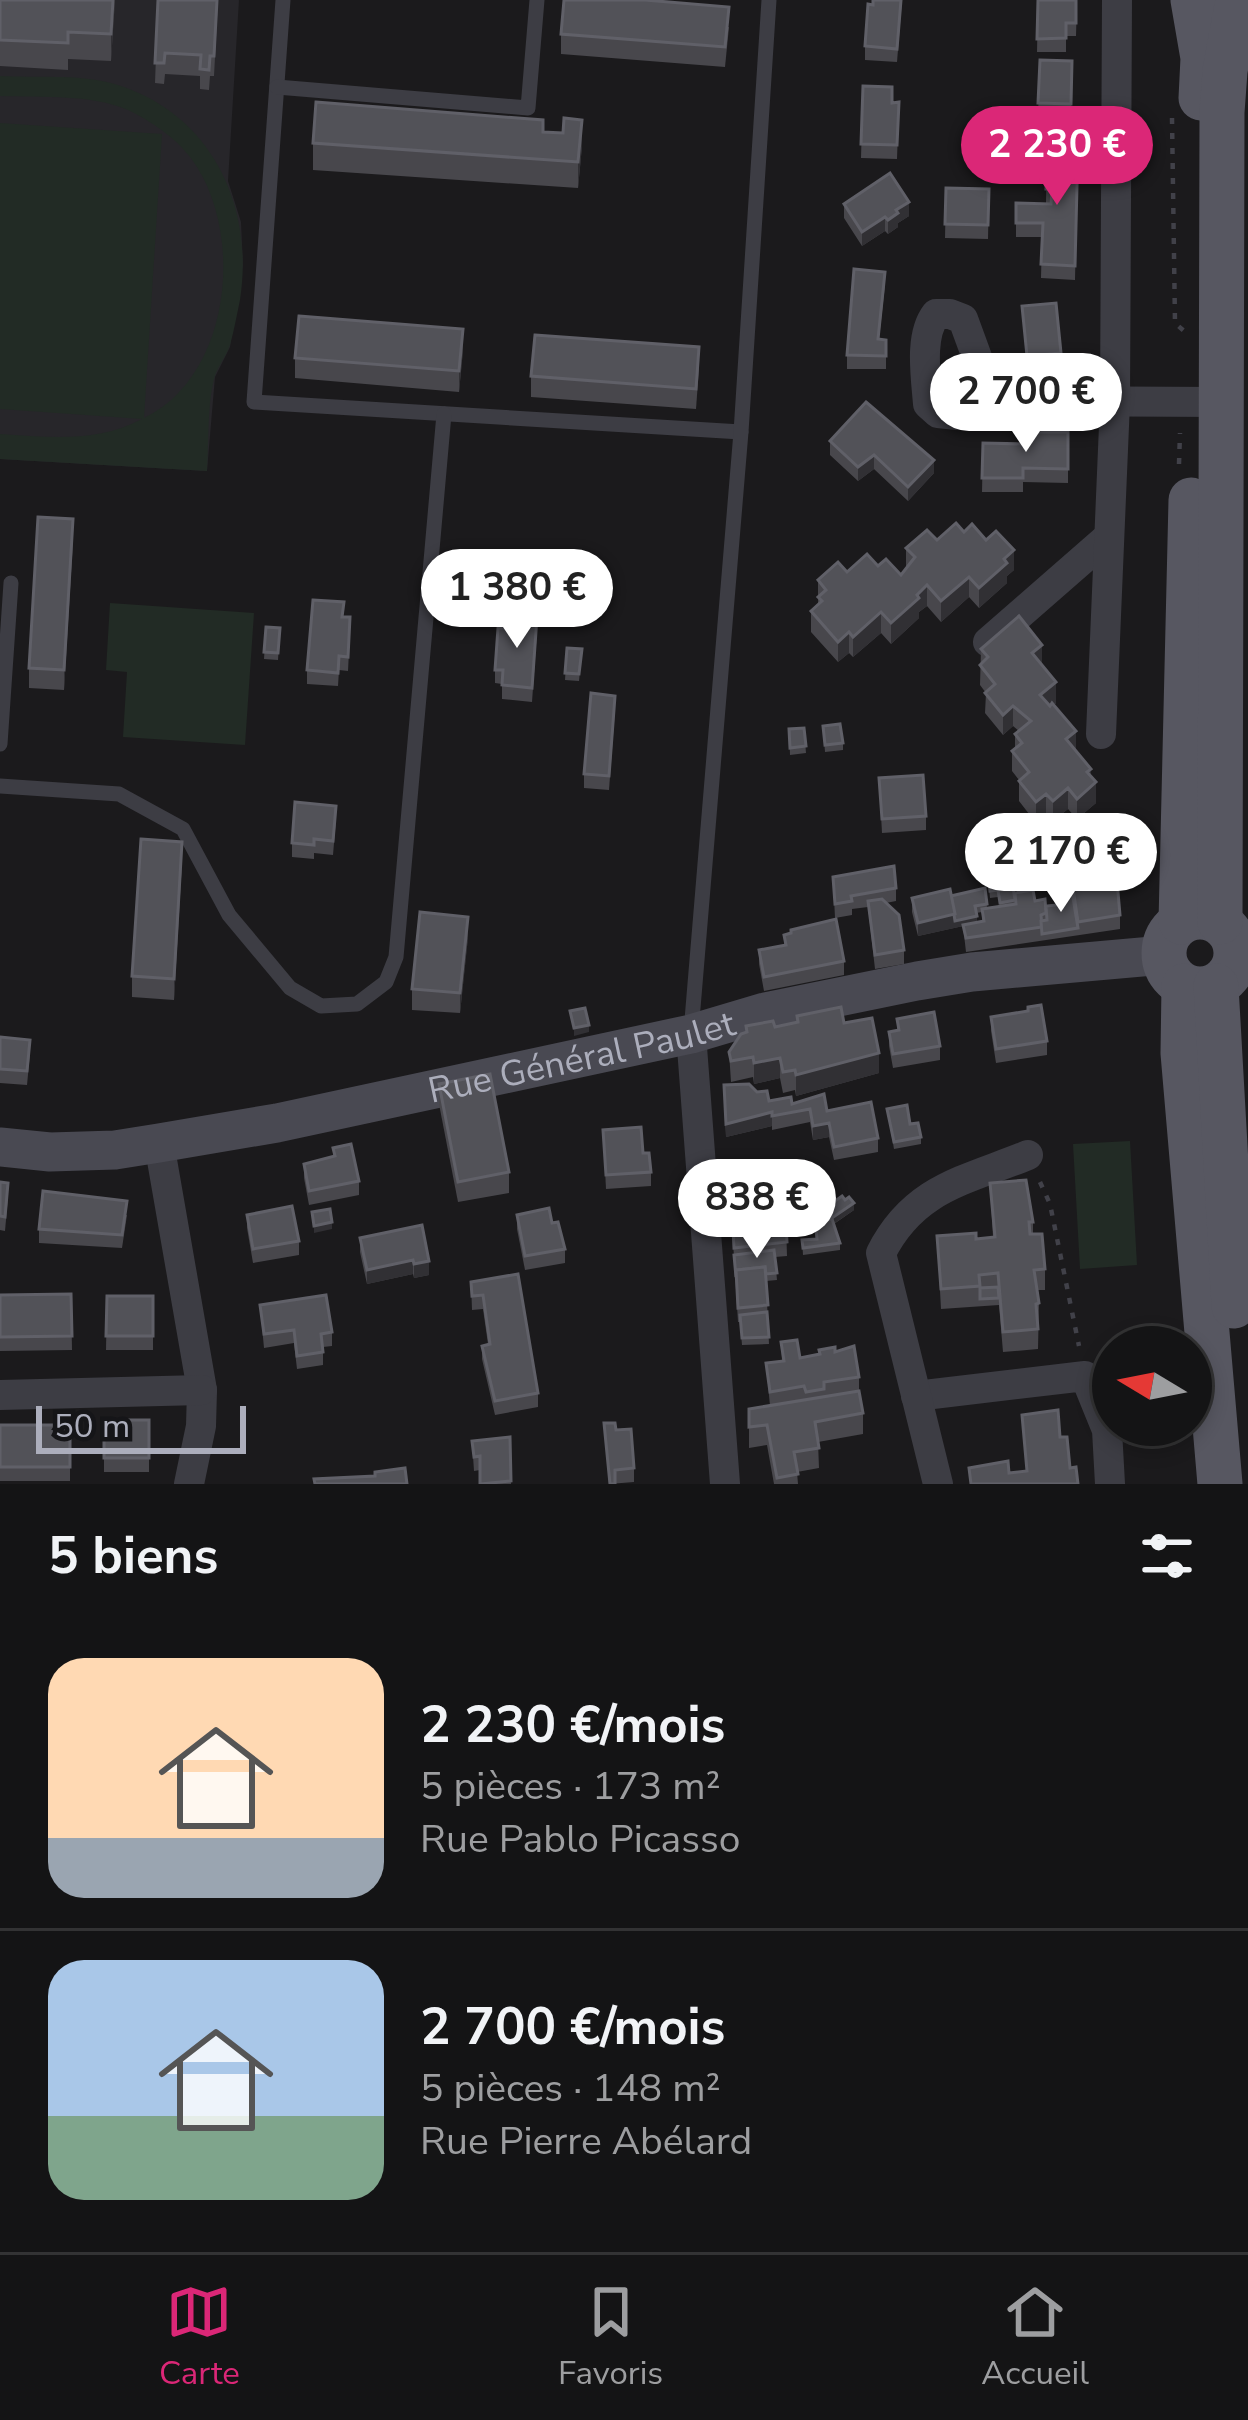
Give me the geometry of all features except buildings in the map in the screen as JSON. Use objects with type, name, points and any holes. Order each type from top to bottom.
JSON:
[{"type":"main road","points":[[1193,0],[1203,58],[1207,954],[1248,1457]]},
{"type":"main road","points":[[1207,402],[1236,76],[1238,0]]},
{"type":"main road","points":[[1207,954],[1183,1053],[1220,1484]]},
{"type":"street","points":[[1101,734],[1115,402],[1117,0]]},
{"type":"street","points":[[994,401],[1207,402]]},
{"type":"street","points":[[988,642],[1106,539]]},
{"type":"street","name":"Rue Général Paulet","points":[[0,1147],[50,1152],[159,1144],[691,1034],[765,1012],[917,981],[972,972],[1207,954]]},
{"type":"street","points":[[691,1034],[725,1484]]},
{"type":"street","points":[[159,1144],[202,1390],[201,1426],[189,1484]]},
{"type":"street","points":[[938,1484],[881,1253],[896,1223],[923,1198],[1028,1155]]},
{"type":"street","points":[[916,1396],[1085,1376],[1107,1430],[1110,1484]]},
{"type":"street","points":[[0,1395],[202,1390]]},
{"type":"lane","points":[[283,0],[254,402],[741,432]]},
{"type":"lane","points":[[277,87],[528,108],[537,0]]},
{"type":"lane","points":[[691,1034],[741,432],[769,0]]},
{"type":"lane","points":[[0,787],[119,794],[183,829],[229,915],[290,988],[321,1006],[357,1004],[386,982],[396,957],[444,414]]},
{"type":"lane","points":[[0,744],[11,583]]},
{"type":"path","points":[[1172,99],[1175,323],[1184,331]]},
{"type":"path","points":[[1028,1155],[1050,1204],[1085,1376]]},
{"type":"shaded area","points":[[0,0],[239,0],[228,181],[241,222],[243,265],[230,347],[215,377],[207,471],[0,459]]},
{"type":"shaded area","points":[[0,76],[98,80],[145,96],[175,115],[218,165],[232,196],[243,264],[231,340],[212,390],[207,471],[0,459],[0,434],[91,435],[142,419],[0,409],[0,123],[162,134],[144,418],[173,399],[195,372],[211,340],[223,269],[212,198],[197,167],[170,136],[136,114],[105,103],[0,96]]},
{"type":"shaded area","points":[[110,603],[254,613],[245,745],[123,737],[127,672],[106,670]]},
{"type":"shaded area","points":[[1130,1141],[1137,1265],[1080,1269],[1073,1144]]}]
